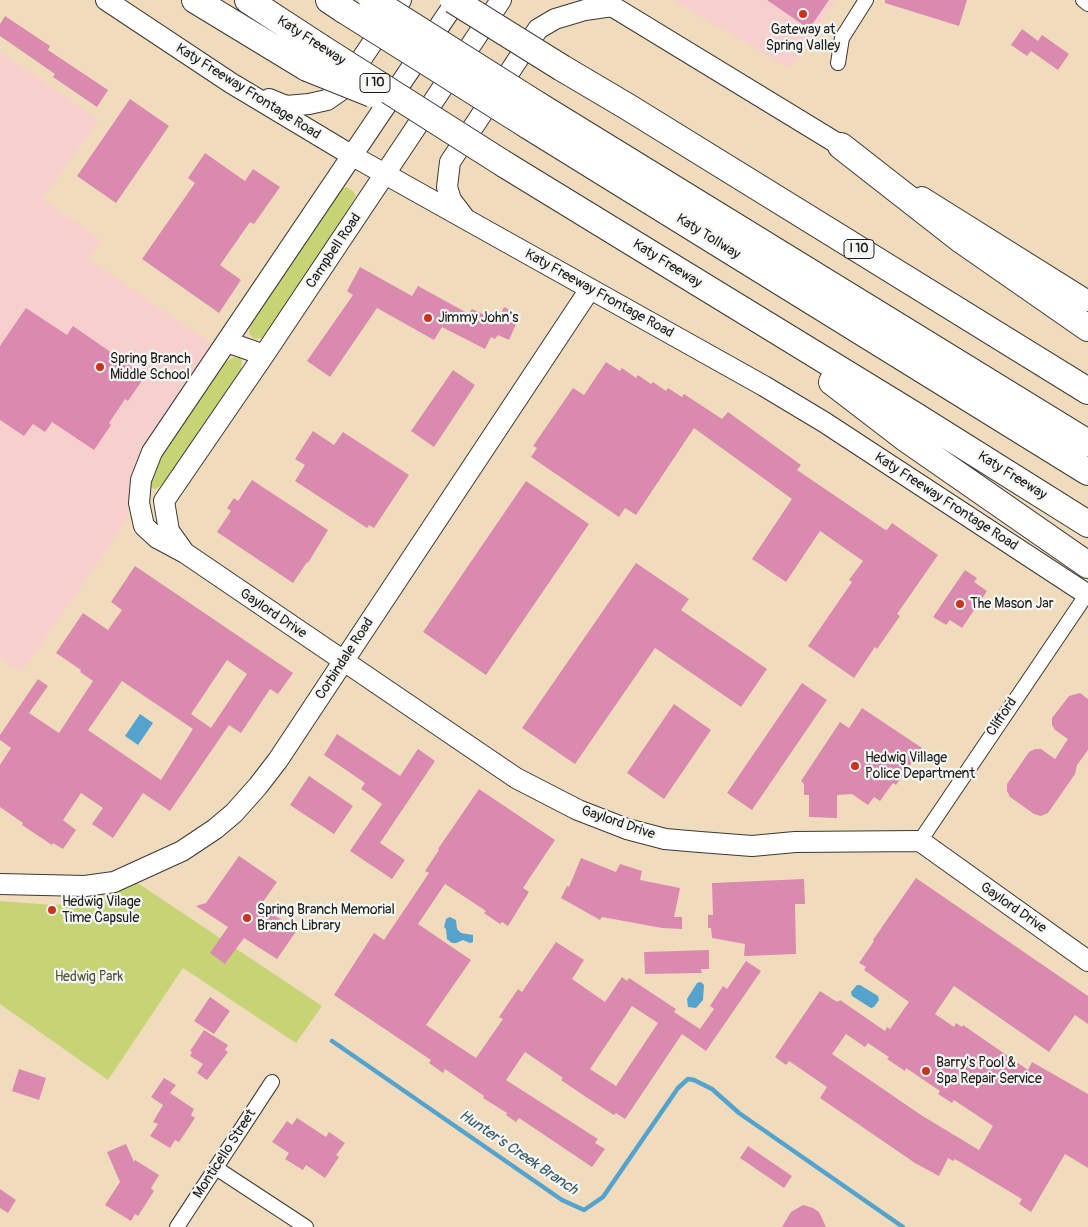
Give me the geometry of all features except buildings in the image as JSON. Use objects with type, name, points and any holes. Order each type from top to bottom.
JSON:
[{"type":"highway","points":[[195,0],[313,58]]},
{"type":"highway","name":"Katy Freeway","points":[[248,0],[313,58],[430,118],[1088,524]]},
{"type":"highway","name":"Katy Tollway","points":[[372,0],[532,115],[1088,472]]},
{"type":"highway","name":"I 10","points":[[453,0],[1088,391]]},
{"type":"highway","name":"Katy Tollway","points":[[336,5],[532,115],[1088,444]]},
{"type":"highway","points":[[841,146],[960,239],[1088,328]]},
{"type":"highway","points":[[712,291],[905,438],[1088,565]]},
{"type":"street","name":"Katy Freeway Frontage Road","points":[[106,0],[231,82],[351,155],[824,422],[1087,595]]},
{"type":"street","points":[[231,82],[286,106],[327,100],[340,91],[401,0]]},
{"type":"street","points":[[164,501],[139,503],[141,480],[152,452],[457,0]]},
{"type":"street","name":"Campbell Road","points":[[164,501],[501,0]]},
{"type":"street","points":[[838,63],[842,38],[866,0]]},
{"type":"street","points":[[1083,0],[1088,4]]},
{"type":"street","points":[[467,220],[451,200],[447,187],[450,162],[538,29],[555,19],[607,3],[1088,300]]},
{"type":"street","name":"Corbindale Road","points":[[0,884],[85,886],[114,882],[182,851],[216,830],[234,813],[278,760],[590,289]]},
{"type":"street","points":[[227,342],[264,355]]},
{"type":"street","name":"Gaylord Drive","points":[[164,501],[169,531],[185,553]]},
{"type":"street","name":"Gaylord Drive","points":[[139,503],[144,526],[156,538],[185,553],[516,778],[578,810],[626,829],[665,839],[752,846],[795,842],[920,841],[1088,961]]},
{"type":"street","name":"Clifford","points":[[920,841],[1087,595]]},
{"type":"street","name":"Monticello Street","points":[[178,1227],[272,1082]]},
{"type":"street","points":[[216,1168],[306,1227]]},
{"type":"shaded area","points":[[672,0],[836,0],[790,69]]},
{"type":"shaded area","name":"Spring Branch Middle School","points":[[0,52],[99,120],[42,199],[101,240],[89,259],[213,345],[135,471],[129,489],[127,520],[22,672],[0,657]]},
{"type":"green space","points":[[346,187],[353,191],[356,196],[276,326],[262,338],[255,339],[250,335],[249,330],[254,314],[342,188]]},
{"type":"green space","points":[[234,357],[241,358],[239,380],[167,481],[156,489],[149,488],[149,470],[218,367]]},
{"type":"green space","name":"Hedwig Park","points":[[136,882],[322,1006],[296,1043],[183,968],[108,1080],[0,1004],[0,901],[53,905],[82,903]]},
{"type":"water","points":[[140,714],[153,723],[138,745],[125,736]]},
{"type":"water","points":[[450,917],[456,920],[457,929],[461,933],[473,935],[473,942],[470,943],[463,940],[452,943],[447,939],[444,927],[446,919]]},
{"type":"water","points":[[701,982],[704,985],[703,1000],[696,1008],[688,1007],[687,999],[697,983]]},
{"type":"water","points":[[857,985],[878,996],[879,1000],[874,1007],[871,1008],[852,996],[851,992]]},
{"type":"waterway","name":"Hunter's Creek Branch","points":[[332,1041],[562,1200],[584,1210],[603,1197],[678,1088],[688,1079],[712,1089],[739,1113],[903,1227]]},
{"type":"place","name":"Gateway at Spring Valley","points":[[803,14]]},
{"type":"place","name":"Jimmy John's","points":[[428,318]]},
{"type":"place","name":"Spring Branch Middle School","points":[[100,367]]},
{"type":"place","name":"The Mason Jar","points":[[960,604]]},
{"type":"place","name":"Hedwig Village Police Department","points":[[855,766]]},
{"type":"place","name":"Hedwig Vilage Time Capsule","points":[[52,910]]},
{"type":"place","name":"Spring Branch Memorial Branch Library","points":[[247,918]]},
{"type":"place","name":"Barry's Pool & Spa Repair Service","points":[[926,1071]]}]
